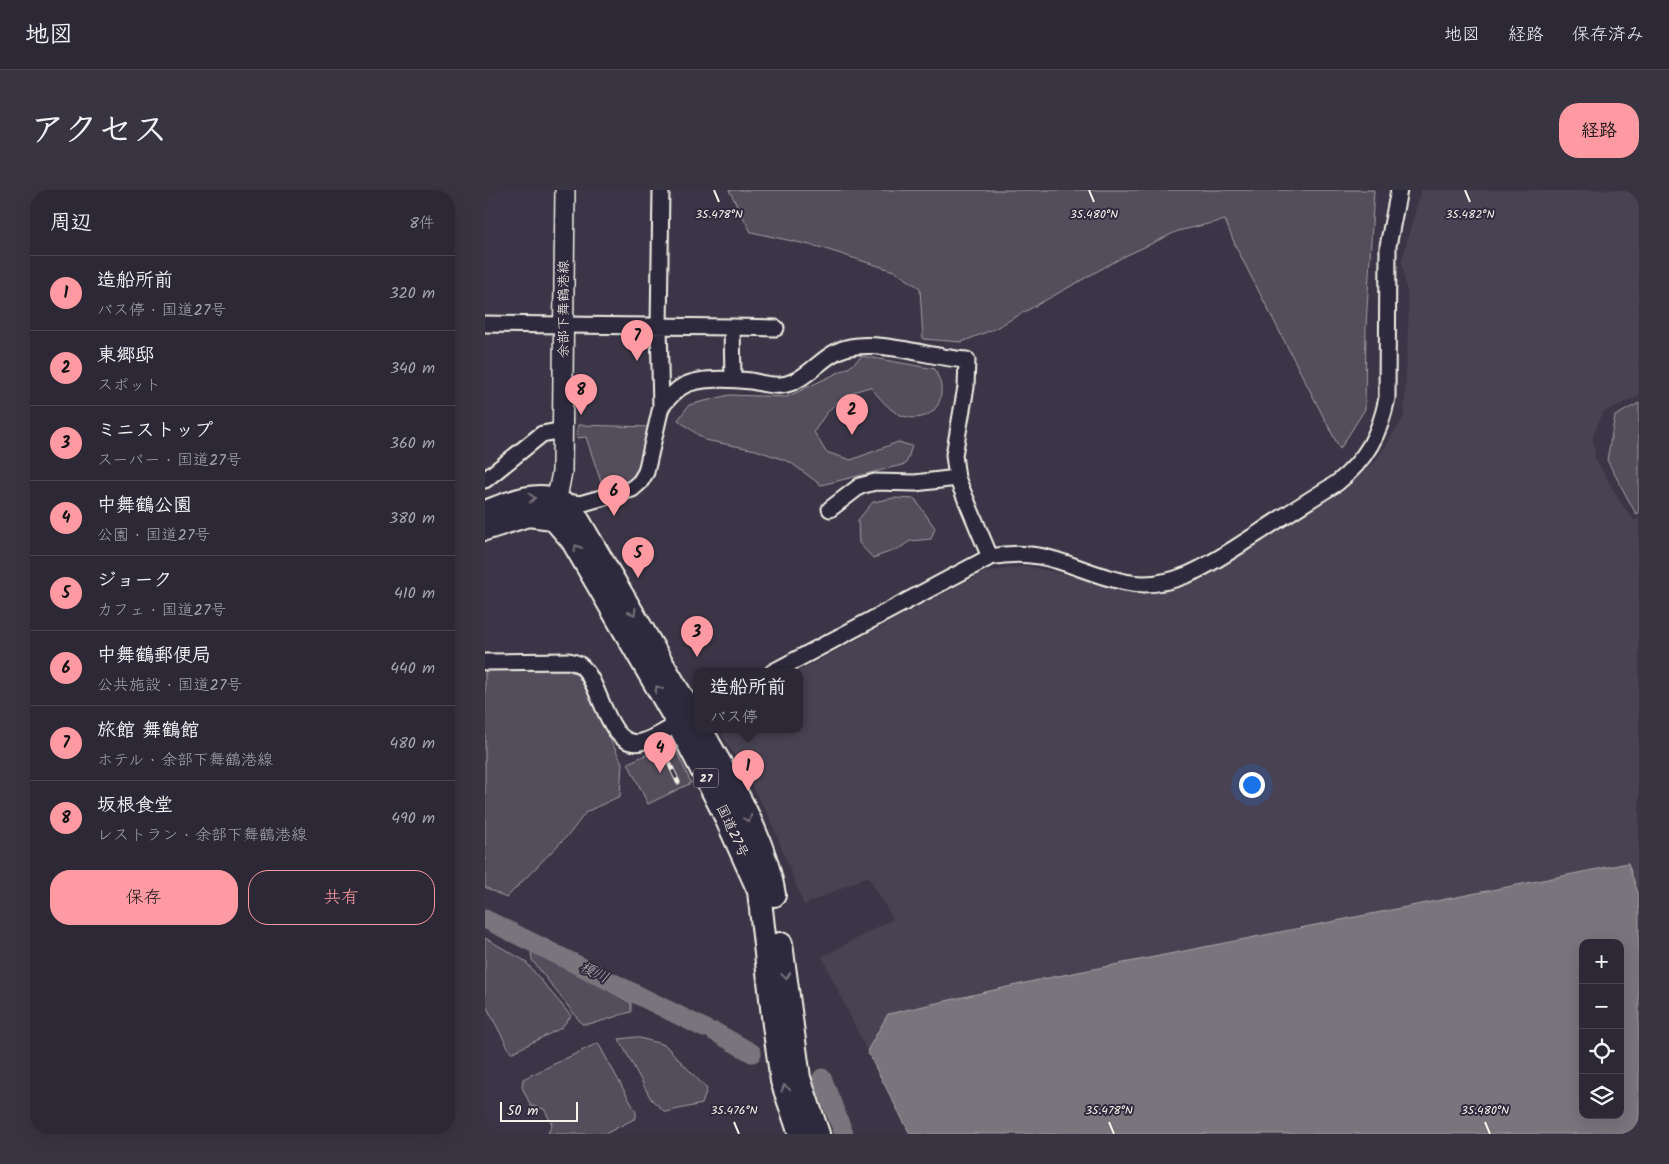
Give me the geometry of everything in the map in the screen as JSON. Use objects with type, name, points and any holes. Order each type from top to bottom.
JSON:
[{"type":"highway","points":[[485,512],[522,499],[545,497],[556,509]]},
{"type":"highway","points":[[485,529],[528,515],[556,509]]},
{"type":"highway","name":"国道27号","points":[[556,509],[577,518],[588,535],[693,721]]},
{"type":"highway","name":"国道27号","points":[[697,733],[722,809],[759,891],[782,1081],[800,1134]]},
{"type":"highway","name":"国道27号","points":[[700,733],[743,804],[772,885],[799,1078],[818,1134]]},
{"type":"main road","name":"余部下舞鶴港線","points":[[556,509],[562,472],[565,190]]},
{"type":"street","points":[[556,509],[581,504],[632,488],[640,482],[646,472],[661,407],[659,327],[661,190]]},
{"type":"street","points":[[781,668],[990,557],[1014,553],[1043,556],[1068,563],[1103,577],[1128,583],[1144,584],[1169,581],[1194,573],[1353,470],[1375,438],[1383,419],[1387,398],[1388,246],[1393,212],[1399,190]]},
{"type":"street","points":[[485,324],[776,328]]},
{"type":"street","points":[[732,327],[733,379]]},
{"type":"street","points":[[661,407],[674,392],[685,384],[733,379],[780,385],[793,382],[835,352],[855,347],[901,348],[947,359],[967,360],[966,387],[954,455],[957,478],[990,557]]},
{"type":"street","points":[[485,480],[543,434],[563,430]]},
{"type":"street","points":[[830,509],[860,486],[875,482],[915,483],[957,478]]},
{"type":"street","points":[[485,662],[569,660],[580,665],[589,675],[615,730],[626,740],[640,743],[693,721]]},
{"type":"shaded area","points":[[729,190],[1374,190],[1366,326],[1365,409],[1340,449],[1236,247],[1225,220],[1178,231],[1121,258],[994,329],[962,342],[923,339],[920,288],[894,271],[819,247],[751,232]]},
{"type":"shaded area","points":[[1421,190],[1639,190],[1639,396],[1603,412],[1593,435],[1595,458],[1621,503],[1634,520],[1639,518],[1639,896],[1628,863],[888,1014],[867,1051],[822,957],[893,919],[868,876],[804,905],[769,816],[721,733],[803,733],[803,669],[984,572],[1026,566],[1148,593],[1174,589],[1213,570],[1352,481],[1376,461],[1404,417],[1409,309],[1402,260]]},
{"type":"shaded area","points":[[862,356],[935,369],[941,388],[937,406],[932,412],[917,418],[900,415],[883,402],[870,387],[851,393],[843,398],[825,415],[814,432],[826,452],[851,460],[898,442],[912,446],[906,464],[821,485],[790,462],[756,450],[705,440],[678,420],[689,405],[729,395],[787,397],[850,367]]},
{"type":"shaded area","points":[[1639,403],[1639,513],[1636,514],[1607,460],[1615,416]]},
{"type":"shaded area","points":[[578,425],[651,427],[638,479],[604,491],[586,437],[577,438]]},
{"type":"shaded area","points":[[894,498],[915,499],[935,528],[931,539],[910,541],[900,548],[873,558],[859,543],[858,520],[873,502]]},
{"type":"shaded area","points":[[562,669],[578,674],[622,763],[620,796],[586,812],[571,832],[506,898],[485,887],[485,670]]},
{"type":"shaded area","points":[[663,747],[676,750],[691,783],[648,804],[628,763]]},
{"type":"shaded area","points":[[1628,863],[1639,896],[1639,1134],[910,1134],[867,1051],[888,1014],[1043,979]]},
{"type":"shaded area","points":[[485,938],[525,961],[571,1016],[561,1028],[511,1053],[485,1004]]},
{"type":"shaded area","points":[[531,951],[559,963],[631,1003],[631,1012],[582,1024],[532,960]]},
{"type":"shaded area","points":[[636,1037],[665,1045],[707,1089],[702,1104],[665,1112],[651,1099],[619,1039]]},
{"type":"shaded area","points":[[598,1043],[636,1112],[636,1118],[605,1134],[548,1134],[552,1124],[544,1109],[531,1106],[522,1087],[523,1079]]},
{"type":"waterway","name":"榎川","points":[[485,919],[704,1028]]},
{"type":"waterway","name":"榎川","points":[[715,1032],[752,1053]]},
{"type":"waterway","name":"榎川","points":[[822,1078],[844,1134]]},
{"type":"railway","points":[[665,754],[678,782]]},
{"type":"place","name":"旅館 舞鶴館","points":[[637,361]]},
{"type":"place","name":"坂根食堂","points":[[581,415]]},
{"type":"place","name":"東郷邸","points":[[852,435]]},
{"type":"place","name":"中舞鶴郵便局","points":[[614,516]]},
{"type":"place","name":"ジョーク","points":[[638,578]]},
{"type":"place","name":"ミニストップ","points":[[697,657]]},
{"type":"place","name":"中舞鶴公園","points":[[660,773]]},
{"type":"place","name":"造船所前","points":[[748,791]]}]
